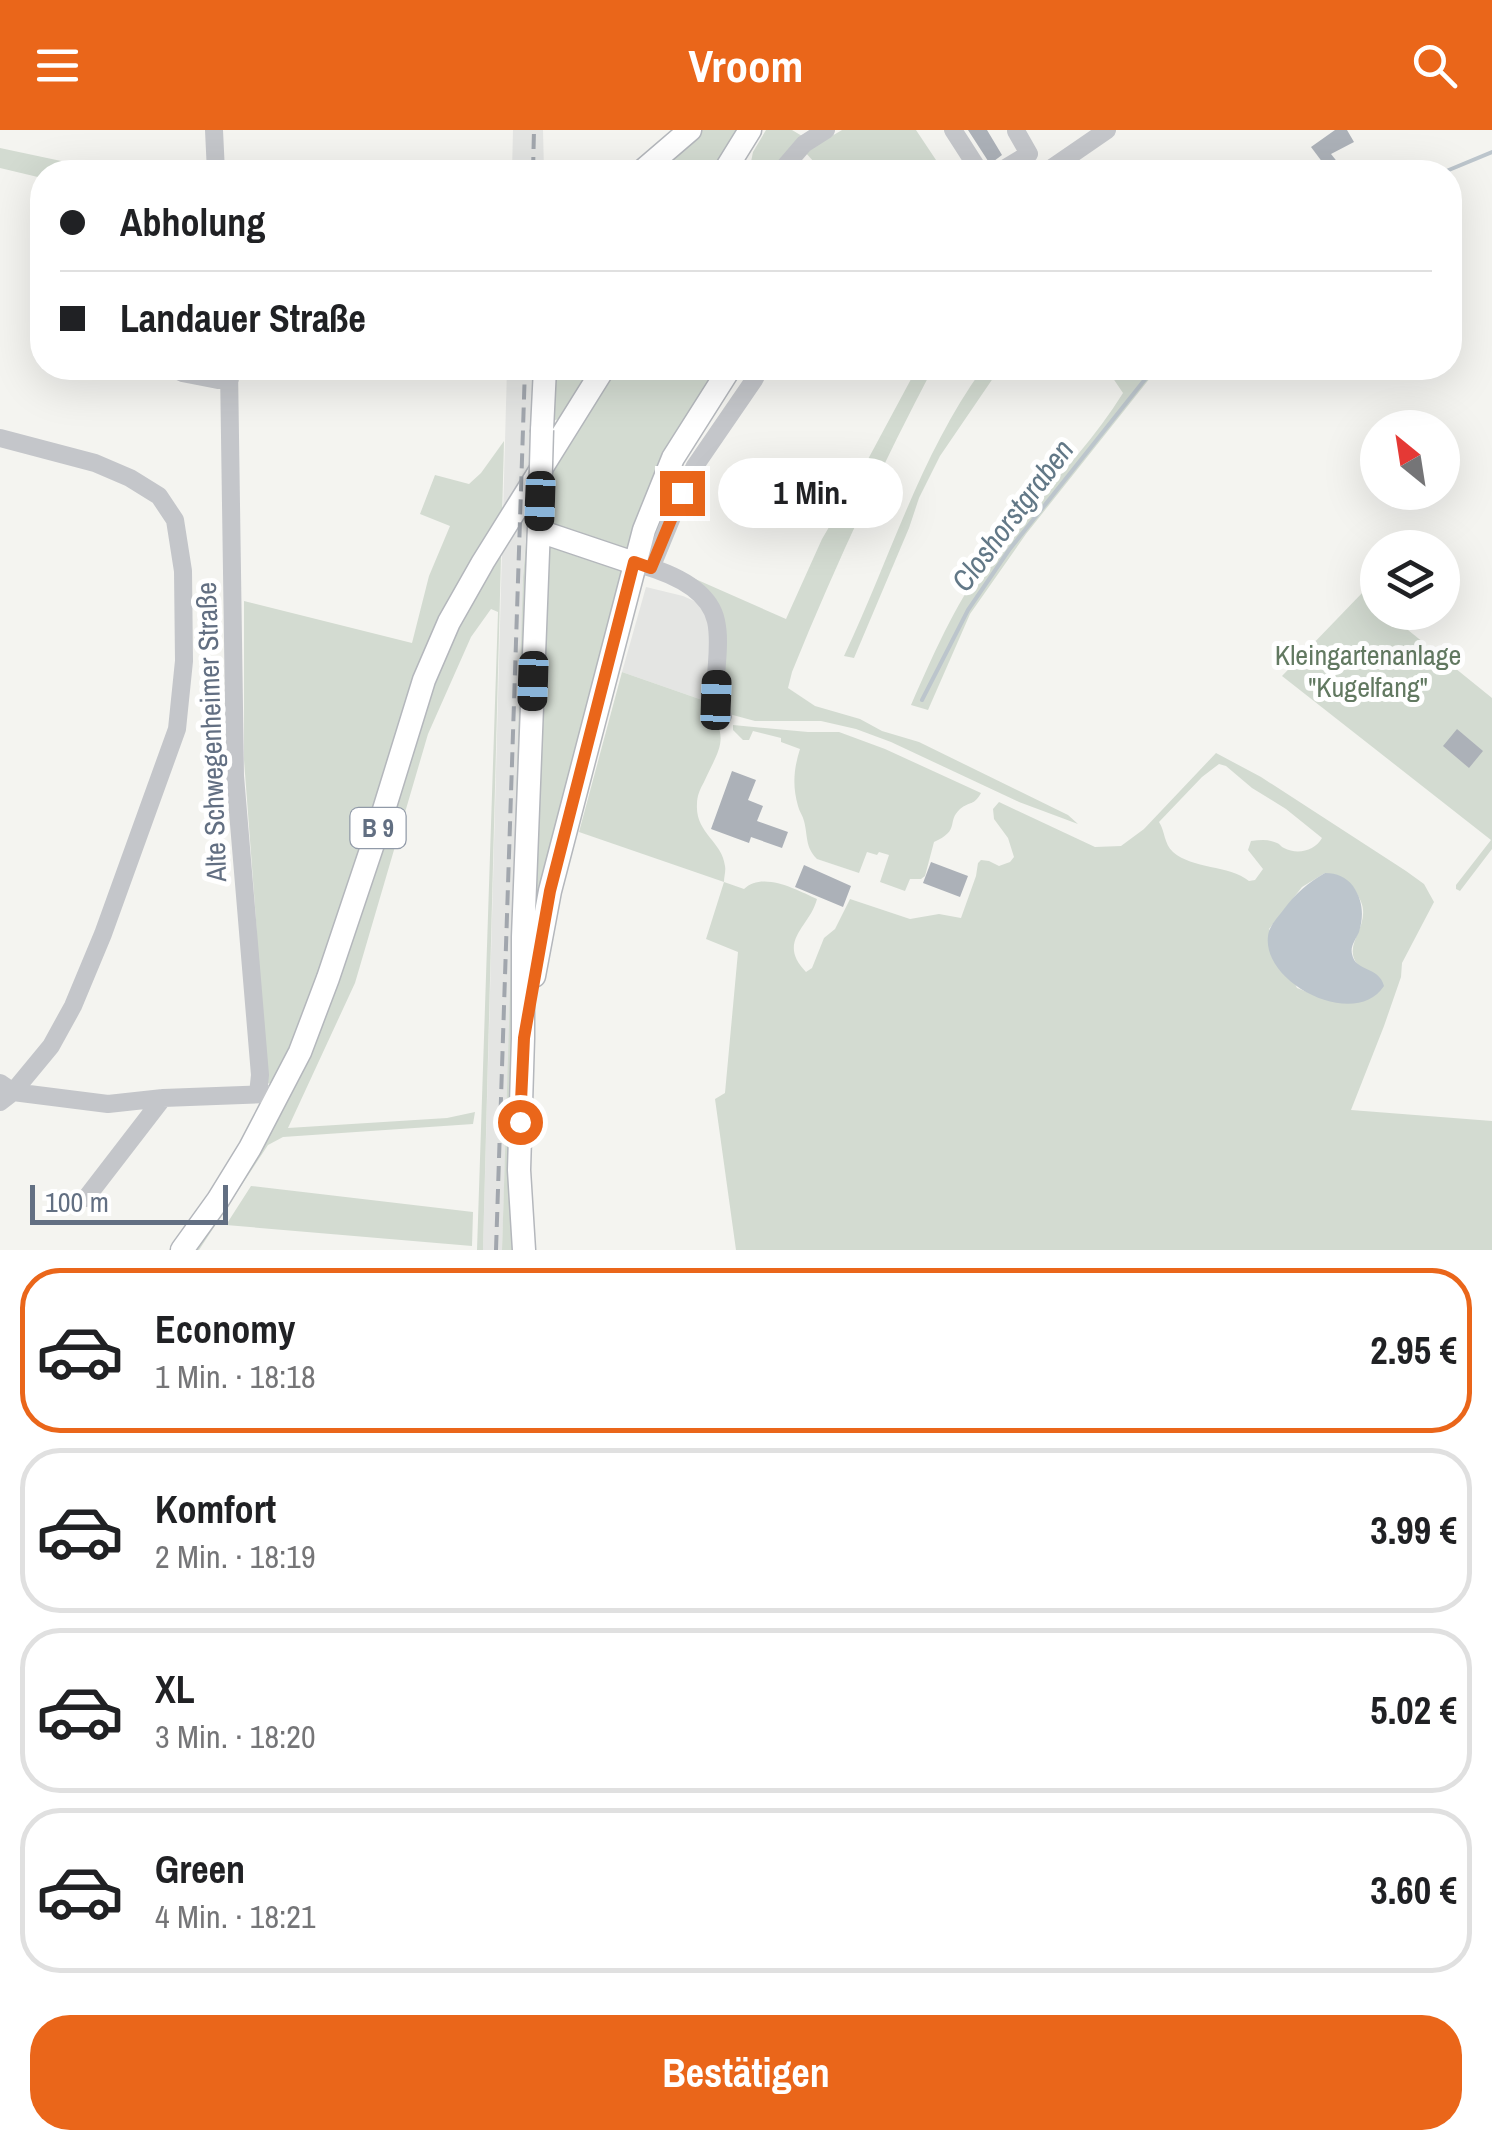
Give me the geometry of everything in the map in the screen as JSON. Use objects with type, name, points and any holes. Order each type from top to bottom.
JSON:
[{"type":"main road","points":[[656,160],[690,130]]},
{"type":"main road","points":[[732,160],[749,132]]},
{"type":"main road","points":[[745,160],[749,132]]},
{"type":"main road","points":[[524,1250],[519,1170],[523,937],[544,380]]},
{"type":"main road","name":"B 9","points":[[182,1250],[234,1174],[268,1094],[300,1052],[378,828],[401,749],[449,622],[482,562],[596,380]]},
{"type":"main road","points":[[524,1038],[550,891],[643,565],[658,490],[673,458],[722,380]]},
{"type":"main road","points":[[539,531],[643,565]]},
{"type":"lane","points":[[214,130],[215,160]]},
{"type":"lane","points":[[790,160],[804,144],[826,130]]},
{"type":"lane","points":[[953,130],[972,160]]},
{"type":"lane","points":[[1062,160],[1107,130]]},
{"type":"lane","points":[[1016,132],[1035,160]]},
{"type":"lane","points":[[1020,160],[1030,154]]},
{"type":"lane","name":"Alte Schwegenheimer Straße","points":[[230,380],[235,776],[260,1075],[268,1094]]},
{"type":"lane","points":[[722,716],[716,700],[718,634],[711,606],[692,588],[643,565],[695,466],[754,380]]},
{"type":"lane","points":[[0,438],[95,463],[158,496],[175,520],[184,572],[184,661],[177,729],[73,1006],[51,1046],[4,1092]]},
{"type":"lane","points":[[4,1092],[108,1104],[268,1094]]},
{"type":"lane","points":[[86,1198],[162,1098]]},
{"type":"shaded area","points":[[513,130],[543,130],[544,160],[512,160]]},
{"type":"shaded area","points":[[507,380],[538,380],[523,577],[502,1250],[483,1250]]},
{"type":"shaded area","points":[[646,587],[701,604],[710,625],[708,702],[622,672]]},
{"type":"shaded area","points":[[1325,873],[1344,878],[1359,897],[1362,920],[1352,954],[1384,986],[1371,998],[1353,1004],[1313,996],[1295,985],[1270,954],[1268,936],[1274,922],[1298,893]]},
{"type":"green space","points":[[700,130],[737,130],[718,160],[665,160]]},
{"type":"green space","points":[[766,130],[792,130],[807,139],[787,160],[751,160]]},
{"type":"green space","points":[[842,130],[916,130],[936,160],[812,160],[805,152]]},
{"type":"green space","points":[[0,148],[56,160],[30,160],[30,175],[0,168]]},
{"type":"green space","points":[[553,380],[585,380],[561,418],[553,421]]},
{"type":"green space","points":[[604,380],[714,380],[649,486],[627,551],[552,526],[548,520],[553,462]]},
{"type":"green space","points":[[911,380],[927,380],[841,556],[788,688],[815,706],[919,742],[1068,815],[1078,824],[856,729],[821,721],[755,721],[729,714],[723,698],[721,613],[713,595],[684,574],[786,619],[822,539]]},
{"type":"green space","points":[[975,380],[992,380],[940,456],[854,658],[844,656],[923,472]]},
{"type":"green space","points":[[1114,380],[1148,380],[1026,534],[970,614],[928,710],[911,705],[975,578],[1092,437],[1123,393]]},
{"type":"green space","points":[[504,441],[483,1250],[477,1250],[498,612],[491,609],[471,637],[428,734],[355,983],[288,1128],[447,1118],[475,1112],[473,1124],[283,1137],[268,1145],[199,1250],[192,1250],[285,1098],[422,662],[310,1002],[272,1083],[263,1084],[244,760],[244,601],[412,643],[429,576],[450,526],[420,514],[435,475],[469,484]]},
{"type":"green space","points":[[529,508],[514,1250],[502,1250],[523,577]]},
{"type":"green space","points":[[551,542],[624,571],[534,939],[546,547]]},
{"type":"green space","name":"Kleingartenanlage \"Kugelfang\"","points":[[1360,595],[1360,630],[1408,630],[1492,698],[1492,849],[1460,891],[1456,885],[1491,840],[1282,676]]},
{"type":"green space","points":[[622,672],[708,702],[719,726],[720,743],[699,793],[698,814],[723,857],[724,882],[579,832]]},
{"type":"green space","points":[[733,725],[839,732],[981,793],[956,814],[947,834],[934,842],[925,876],[910,879],[905,891],[880,882],[889,855],[867,852],[859,873],[817,859],[809,846],[795,791],[800,749],[781,742],[781,738],[753,731],[749,740],[743,740]]},
{"type":"green space","points":[[1216,753],[1261,777],[1406,871],[1424,884],[1434,902],[1402,963],[1384,1026],[1351,1110],[1492,1121],[1492,1250],[736,1250],[715,1099],[725,1093],[738,952],[706,939],[724,882],[744,889],[770,882],[817,899],[794,943],[798,961],[806,972],[812,968],[824,938],[835,929],[850,899],[910,919],[939,914],[961,918],[978,863],[989,861],[999,866],[1014,857],[1008,838],[994,819],[993,809],[999,802],[1095,847],[1121,846],[1144,829]],"holes":[[[1219,764],[1286,809],[1322,838],[1310,849],[1300,851],[1271,841],[1251,841],[1248,850],[1263,869],[1255,880],[1249,881],[1173,852],[1159,822]],[[1325,873],[1353,887],[1363,910],[1353,952],[1358,965],[1330,1001],[1297,988],[1269,929],[1302,887]]]},
{"type":"green space","points":[[251,1186],[473,1212],[472,1246],[226,1225]]},
{"type":"building","points":[[968,130],[987,130],[1002,155],[987,160]]},
{"type":"building","points":[[1335,130],[1347,130],[1354,142],[1331,154],[1336,160],[1321,160],[1311,147]]},
{"type":"building","points":[[1457,729],[1483,751],[1469,768],[1443,746]]},
{"type":"building","points":[[732,771],[756,780],[748,800],[763,806],[757,821],[788,832],[782,848],[751,837],[749,843],[711,829]]},
{"type":"building","points":[[931,862],[968,876],[960,897],[923,883]]},
{"type":"building","points":[[804,865],[851,886],[843,907],[795,887]]},
{"type":"waterway","name":"Closhorstgraben","points":[[1462,164],[1492,152]]},
{"type":"waterway","name":"Closhorstgraben","points":[[922,700],[968,610],[1009,550],[1144,380]]},
{"type":"railway","points":[[533,160],[534,130]]},
{"type":"railway","points":[[496,1250],[525,380]]},
{"type":"route","points":[[520,1122],[524,1038],[550,891],[634,562],[651,568],[682,493]]}]
